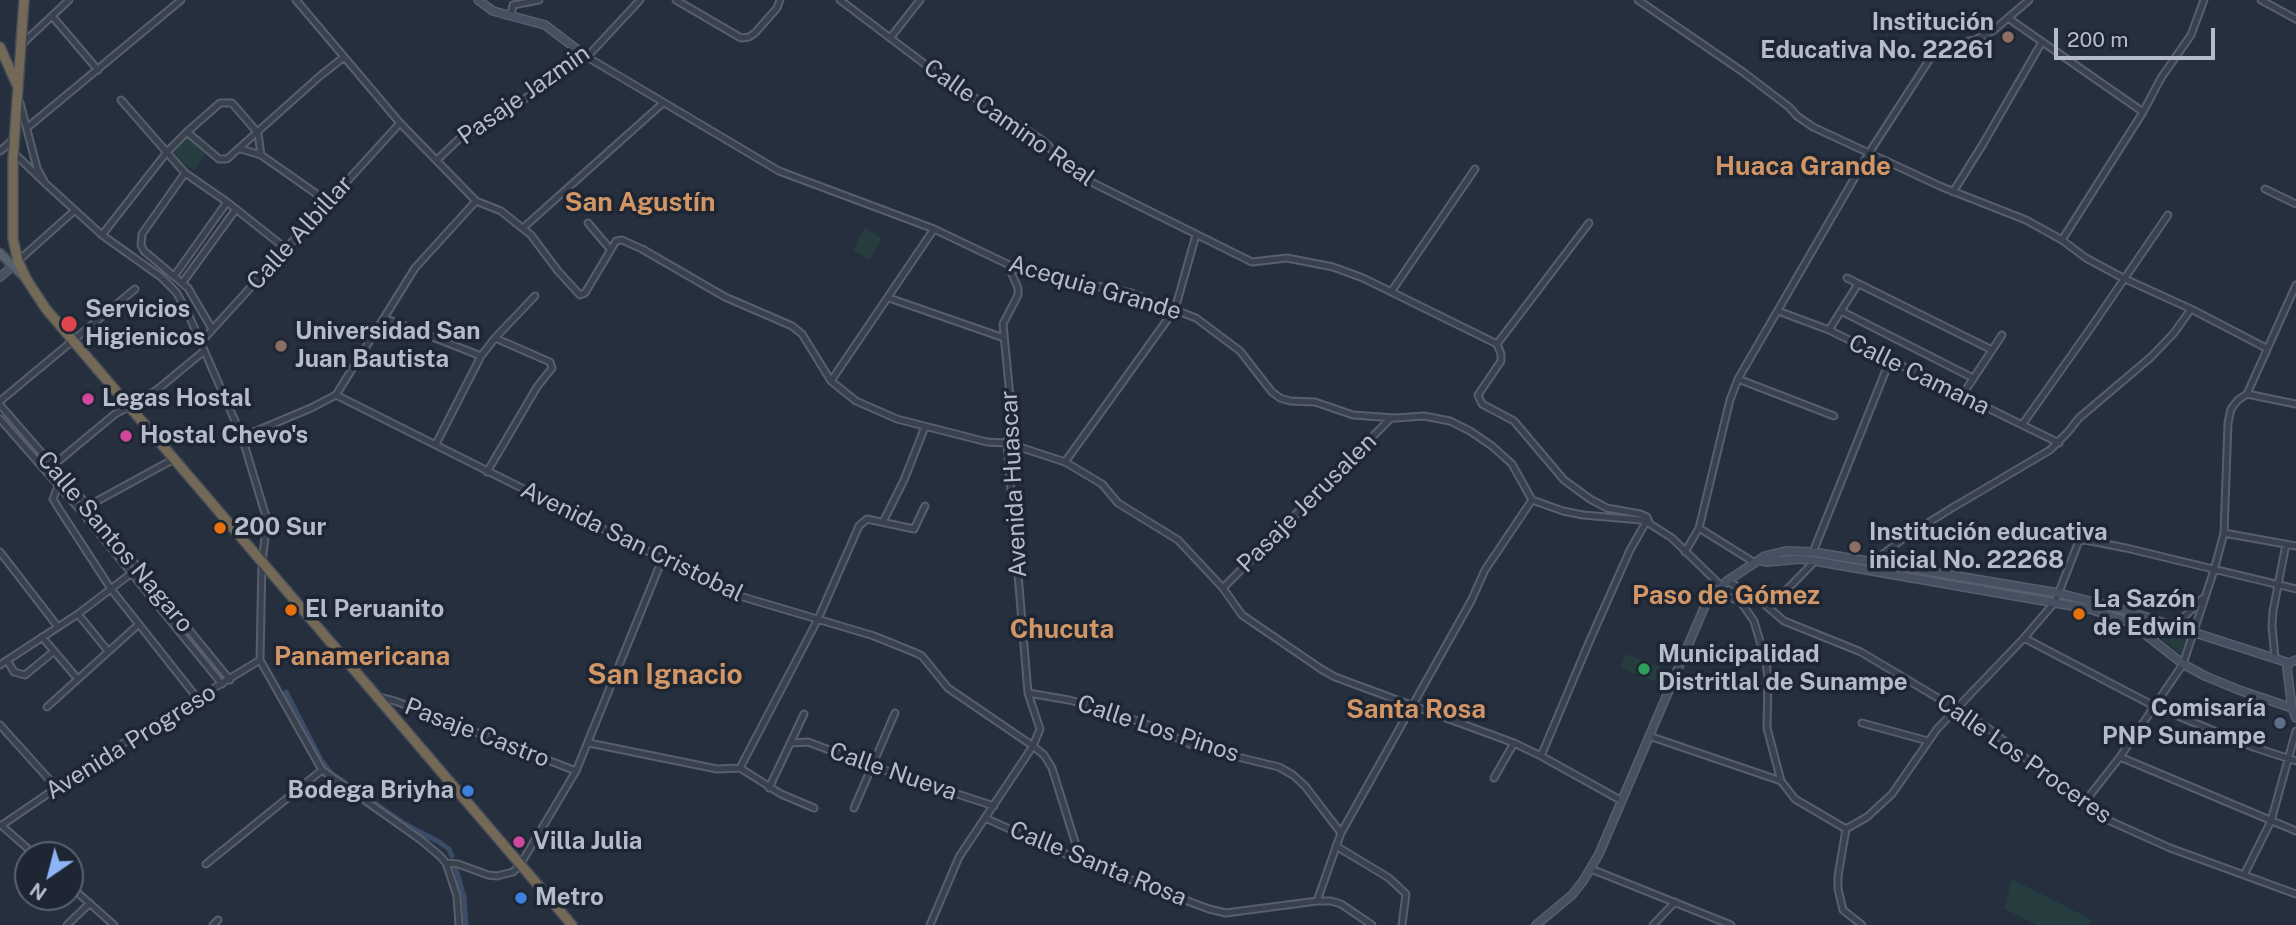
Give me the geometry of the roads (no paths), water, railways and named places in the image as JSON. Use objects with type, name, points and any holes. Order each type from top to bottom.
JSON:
[{"type":"highway","points":[[24,0],[13,152],[15,264],[46,309],[572,925]]},
{"type":"highway","points":[[0,47],[18,91]]},
{"type":"highway","points":[[0,59],[18,91]]},
{"type":"main road","points":[[478,0],[488,8],[545,26],[587,57]]},
{"type":"main road","points":[[0,253],[15,264],[0,277]]},
{"type":"main road","points":[[1535,925],[1572,895],[1591,869],[1707,601],[1721,586],[1774,553],[1813,552],[2092,600],[2292,662],[2287,668],[2292,708],[2296,718]]},
{"type":"main road","points":[[1757,562],[1800,559],[1815,561],[2055,602],[2126,620],[2183,664],[2239,690],[2292,708]]},
{"type":"street","points":[[21,46],[69,0]]},
{"type":"street","points":[[27,127],[181,0]]},
{"type":"street","points":[[296,0],[400,123],[477,201],[500,211],[523,228],[577,294],[585,293],[618,240],[642,249],[725,297],[792,326],[802,334],[831,382],[856,401],[897,419],[987,442],[1007,443],[1065,462],[1102,484],[1126,508],[1178,540],[1223,588],[1242,615],[1335,677],[1514,743],[1622,801]]},
{"type":"street","points":[[511,15],[513,5],[539,0]]},
{"type":"street","name":"Pasaje Jazmin","points":[[437,160],[460,138],[502,114],[587,57],[640,0]]},
{"type":"street","points":[[676,0],[741,38],[755,33],[777,8],[780,0]]},
{"type":"street","name":"Calle Camino Real","points":[[840,0],[959,90],[990,106],[1042,140],[1067,170],[1252,262],[1287,258],[1333,267],[1497,344]]},
{"type":"street","points":[[891,37],[920,0]]},
{"type":"street","points":[[1638,0],[1743,72],[1804,122],[1953,192],[2026,220],[2123,278],[2266,348]]},
{"type":"street","points":[[1685,552],[1699,528],[1730,400],[1738,379],[1869,153],[1931,54],[1941,47],[1975,40],[1994,30],[2029,0]]},
{"type":"street","points":[[2062,240],[2143,112],[2161,78],[2191,35],[2204,0]]},
{"type":"street","points":[[2261,0],[2296,19]]},
{"type":"street","points":[[52,16],[98,70]]},
{"type":"street","points":[[2008,18],[2143,112]]},
{"type":"street","points":[[1953,192],[2042,42]]},
{"type":"street","points":[[187,132],[223,161],[344,57]]},
{"type":"street","name":"Acequia Grande","points":[[587,57],[779,171],[934,229],[1022,271],[1131,293],[1175,309],[1209,326],[1240,351],[1272,393],[1280,398],[1315,402],[1353,415],[1391,418],[1424,416],[1450,421],[1492,446],[1512,464],[1532,500]]},
{"type":"street","points":[[18,91],[37,168],[45,183]]},
{"type":"street","points":[[121,100],[184,173],[227,202],[285,248]]},
{"type":"street","points":[[102,235],[167,152],[220,103],[232,103],[258,133],[261,155]]},
{"type":"street","points":[[523,228],[663,103]]},
{"type":"street","name":"Calle Albillar","points":[[200,343],[400,123]]},
{"type":"street","points":[[1,147],[14,139]]},
{"type":"street","points":[[240,149],[261,155],[328,202]]},
{"type":"street","points":[[13,152],[74,211],[102,235],[161,277],[176,292],[242,437],[265,509],[267,520],[262,563],[260,660],[322,771],[435,850],[446,863],[457,896],[459,925]]},
{"type":"street","points":[[1391,292],[1475,169]]},
{"type":"street","points":[[184,173],[142,234],[141,245],[144,251],[183,282],[212,329]]},
{"type":"street","points":[[2265,189],[2296,204]]},
{"type":"street","points":[[242,437],[336,395],[415,268],[477,201]]},
{"type":"street","points":[[175,275],[227,202]]},
{"type":"street","points":[[183,282],[236,209]]},
{"type":"street","points":[[15,264],[74,211]]},
{"type":"street","points":[[2022,425],[2168,215]]},
{"type":"street","points":[[588,223],[610,249]]},
{"type":"street","points":[[1541,756],[1615,584],[1648,523],[1647,517],[1607,508],[1582,494],[1564,480],[1523,429],[1514,421],[1482,404],[1478,395],[1501,361],[1497,344],[1588,223]]},
{"type":"street","points":[[831,382],[934,229]]},
{"type":"street","points":[[1065,462],[1175,309],[1196,235]]},
{"type":"street","name":"Avenida Huascar","points":[[1008,265],[1018,288],[1018,295],[1003,324],[1011,407],[1007,443],[1028,693],[1040,729],[1033,746]]},
{"type":"street","points":[[1847,278],[1992,350]]},
{"type":"street","points":[[1829,330],[1858,284]]},
{"type":"street","points":[[2083,804],[2120,757],[2183,664],[2224,533],[2228,423],[2231,409],[2247,394],[2296,285]]},
{"type":"street","points":[[0,403],[135,289]]},
{"type":"street","points":[[436,444],[481,356],[535,296]]},
{"type":"street","points":[[888,298],[1004,338]]},
{"type":"street","points":[[1866,570],[1872,562],[1929,522],[2059,443],[2079,418],[2151,357],[2174,333],[2191,309]]},
{"type":"street","name":"Calle Camana","points":[[1778,311],[1829,330],[2059,443]]},
{"type":"street","points":[[1841,311],[1973,379]]},
{"type":"street","points":[[384,318],[481,356]]},
{"type":"street","points":[[1967,388],[2001,335]]},
{"type":"street","points":[[487,472],[537,387],[552,368],[550,362],[495,338]]},
{"type":"street","points":[[45,472],[115,414],[158,389],[204,351]]},
{"type":"street","points":[[1813,552],[1890,360]]},
{"type":"street","points":[[1738,379],[1834,416]]},
{"type":"street","points":[[2247,394],[2296,404]]},
{"type":"street","name":"Avenida San Cristobal","points":[[336,395],[733,594],[874,636],[922,656],[948,688],[1033,746]]},
{"type":"street","name":"Calle Santos Nagaro","points":[[0,403],[230,680]]},
{"type":"street","name":"Pasaje Jerusalen","points":[[1223,588],[1391,418]]},
{"type":"street","name":"Calle Santos Nagaro","points":[[0,419],[132,573],[222,684]]},
{"type":"street","points":[[883,522],[904,480],[925,426]]},
{"type":"street","points":[[88,506],[174,459]]},
{"type":"street","points":[[58,486],[53,499],[111,589],[198,699]]},
{"type":"street","points":[[1317,901],[1341,833],[1471,601],[1485,570],[1532,500],[1583,515],[1648,523],[1662,530],[1740,601],[1754,621],[1766,662],[1767,728],[1781,780],[1795,799],[1846,829]]},
{"type":"street","points":[[740,768],[818,619],[859,526],[867,519],[914,529],[925,506]]},
{"type":"street","points":[[1699,528],[1757,562]]},
{"type":"street","points":[[2224,533],[2296,546]]},
{"type":"street","points":[[1846,829],[1867,817],[1892,794],[1928,740],[2055,602],[2077,542],[2083,540],[2296,589]]},
{"type":"street","points":[[2275,658],[2272,619],[2286,544]]},
{"type":"street","points":[[0,552],[58,627]]},
{"type":"street","points":[[446,863],[497,876],[513,872],[520,865],[576,771],[662,560]]},
{"type":"street","points":[[1769,608],[1815,561]]},
{"type":"street","points":[[0,664],[78,614],[139,568]]},
{"type":"street","name":"Calle Los Proceres","points":[[1721,586],[1756,597],[1784,621],[1861,652],[1988,728],[2083,804],[2124,828],[2170,848],[2296,894]]},
{"type":"street","points":[[2175,626],[2204,597]]},
{"type":"street","points":[[78,614],[108,651]]},
{"type":"street","points":[[47,707],[139,624]]},
{"type":"street","points":[[42,637],[77,678]]},
{"type":"street","points":[[2024,638],[2154,706],[2293,761]]},
{"type":"street","points":[[7,660],[14,672],[25,676],[53,652]]},
{"type":"street","name":"Avenida Progreso","points":[[1,825],[56,787],[260,660]]},
{"type":"street","name":"Calle Los Pinos","points":[[1028,693],[1107,710],[1151,726],[1196,747],[1279,767],[1305,786],[1341,833]]},
{"type":"street","name":"Pasaje Castro","points":[[377,696],[576,771]]},
{"type":"street","points":[[854,808],[895,713]]},
{"type":"street","points":[[769,788],[804,714]]},
{"type":"street","points":[[1862,723],[1928,740]]},
{"type":"street","points":[[0,725],[56,787]]},
{"type":"street","points":[[2244,874],[2271,821],[2293,761],[2296,731]]},
{"type":"street","points":[[1649,736],[1781,780]]},
{"type":"street","name":"Calle Nueva","points":[[792,743],[808,742],[994,806]]},
{"type":"street","points":[[589,743],[717,769],[740,768],[769,788],[814,808]]},
{"type":"street","points":[[1494,778],[1514,743]]},
{"type":"street","points":[[930,925],[959,857],[1033,746],[1044,755],[1052,768],[1081,861]]},
{"type":"street","points":[[2120,757],[2296,831]]},
{"type":"street","points":[[206,864],[322,771]]},
{"type":"street","name":"Calle Santa Rosa","points":[[985,818],[1081,861],[1226,913],[1317,901],[1341,904],[1372,925]]},
{"type":"street","points":[[1,825],[20,841]]},
{"type":"street","points":[[1846,829],[1838,889],[1843,910],[1861,925]]},
{"type":"street","points":[[1336,846],[1389,878],[1406,894],[1402,925]]},
{"type":"street","points":[[1591,869],[1731,925]]},
{"type":"street","points":[[84,899],[114,925]]},
{"type":"street","points":[[1653,925],[1675,902]]},
{"type":"street","points":[[67,925],[90,904]]},
{"type":"waterway","points":[[286,692],[321,760],[331,773],[405,824],[439,842],[449,849],[452,856]]},
{"type":"waterway","points":[[456,869],[464,897],[466,925]]},
{"type":"place","name":"Institución Educativa No. 22261","points":[[2008,37]]},
{"type":"place","name":"Servicios Higienicos","points":[[69,324]]},
{"type":"place","name":"Universidad San Juan Bautista","points":[[281,346]]},
{"type":"place","name":"Legas Hostal","points":[[88,399]]},
{"type":"place","name":"Hostal Chevo's","points":[[126,436]]},
{"type":"place","name":"200 Sur","points":[[220,528]]},
{"type":"place","name":"Institución educativa inicial No. 22268","points":[[1855,547]]},
{"type":"place","name":"El Peruanito","points":[[291,610]]},
{"type":"place","name":"La Sazón de Edwin","points":[[2079,614]]},
{"type":"place","name":"Municipalidad Distritlal de Sunampe","points":[[1644,669]]},
{"type":"place","name":"Comisaría PNP Sunampe","points":[[2280,723]]},
{"type":"place","name":"Bodega Briyha","points":[[468,791]]},
{"type":"place","name":"Villa Julia","points":[[519,842]]},
{"type":"place","name":"Metro","points":[[521,898]]},
{"type":"district","name":"Huaca Grande","points":[[1803,167]]},
{"type":"district","name":"San Agustín","points":[[640,203]]},
{"type":"district","name":"Paso de Gómez","points":[[1726,596]]},
{"type":"district","name":"Chucuta","points":[[1062,630]]},
{"type":"district","name":"Panamericana","points":[[362,657]]},
{"type":"district","name":"San Ignacio","points":[[665,675]]},
{"type":"district","name":"Santa Rosa","points":[[1416,710]]}]
